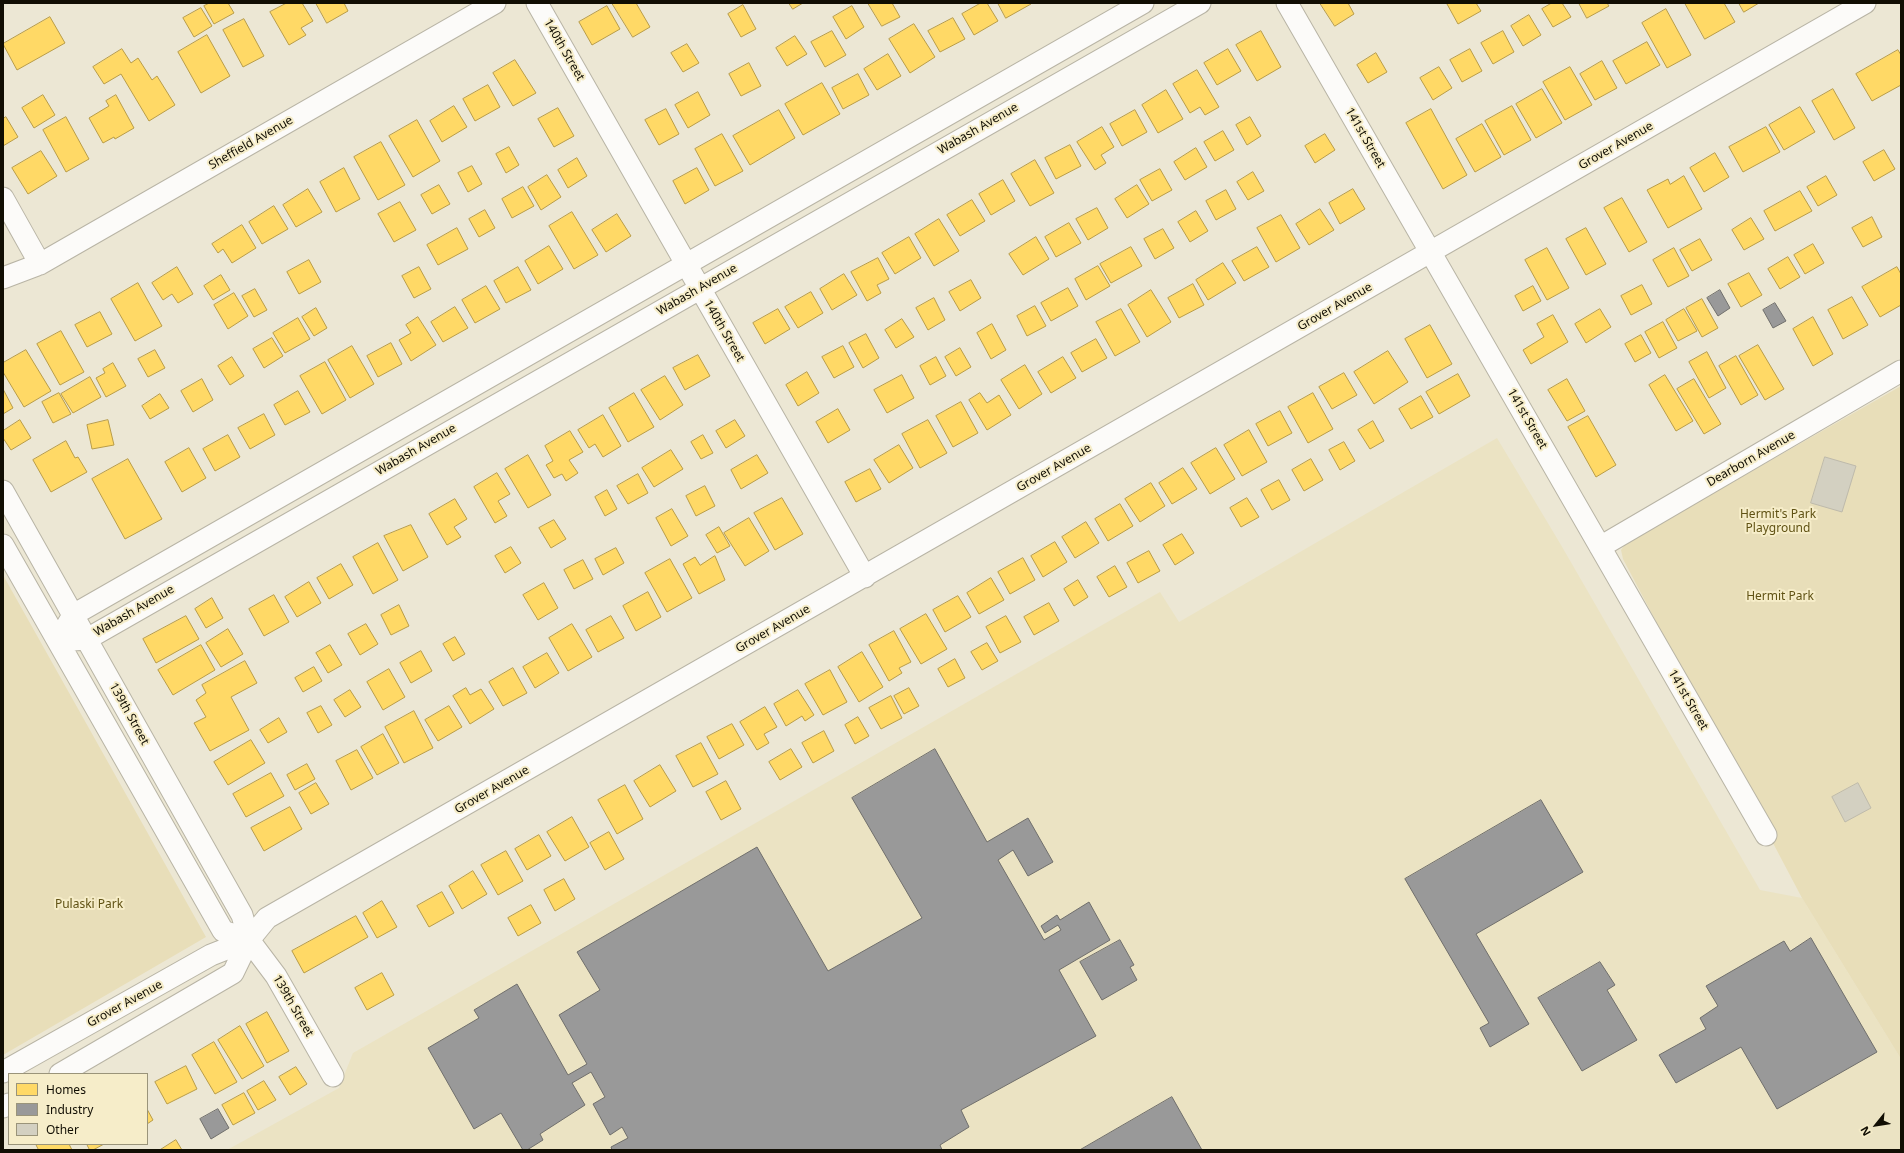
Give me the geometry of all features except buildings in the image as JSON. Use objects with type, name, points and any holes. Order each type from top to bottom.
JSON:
[{"type":"street","name":"Sheffield Avenue","points":[[5,273],[40,264],[495,3]]},
{"type":"street","name":"140th Street","points":[[536,3],[865,576]]},
{"type":"street","points":[[58,641],[73,615],[1144,3]]},
{"type":"street","name":"Wabash Avenue","points":[[58,641],[87,639],[1200,3]]},
{"type":"street","name":"141st Street","points":[[1287,3],[1766,835]]},
{"type":"street","name":"Grover Avenue","points":[[62,1073],[233,973],[249,940],[267,918],[1865,3]]},
{"type":"street","points":[[3,198],[40,264]]},
{"type":"street","name":"Dearborn Avenue","points":[[1600,547],[1901,371]]},
{"type":"street","name":"139th Street","points":[[3,491],[242,915],[249,940],[276,976],[333,1076]]},
{"type":"street","name":"139th Street","points":[[3,545],[223,931],[249,940]]},
{"type":"street","name":"Grover Avenue","points":[[3,1072],[211,955],[249,940]]},
{"type":"shaded area","points":[[1497,438],[1561,545],[1760,890],[1802,898],[1901,1059],[1901,1150],[227,1150],[339,1088],[353,1053],[1160,592],[1179,622]]},
{"type":"green space","name":"Hermit Park","points":[[1901,386],[1901,1059],[1802,898],[1623,559],[1621,550],[1626,543]]},
{"type":"green space","name":"Pulaski Park","points":[[3,575],[206,937],[3,1055]]},
{"type":"park label","name":"Hermit's Park Playground","points":[[1778,522]]}]
